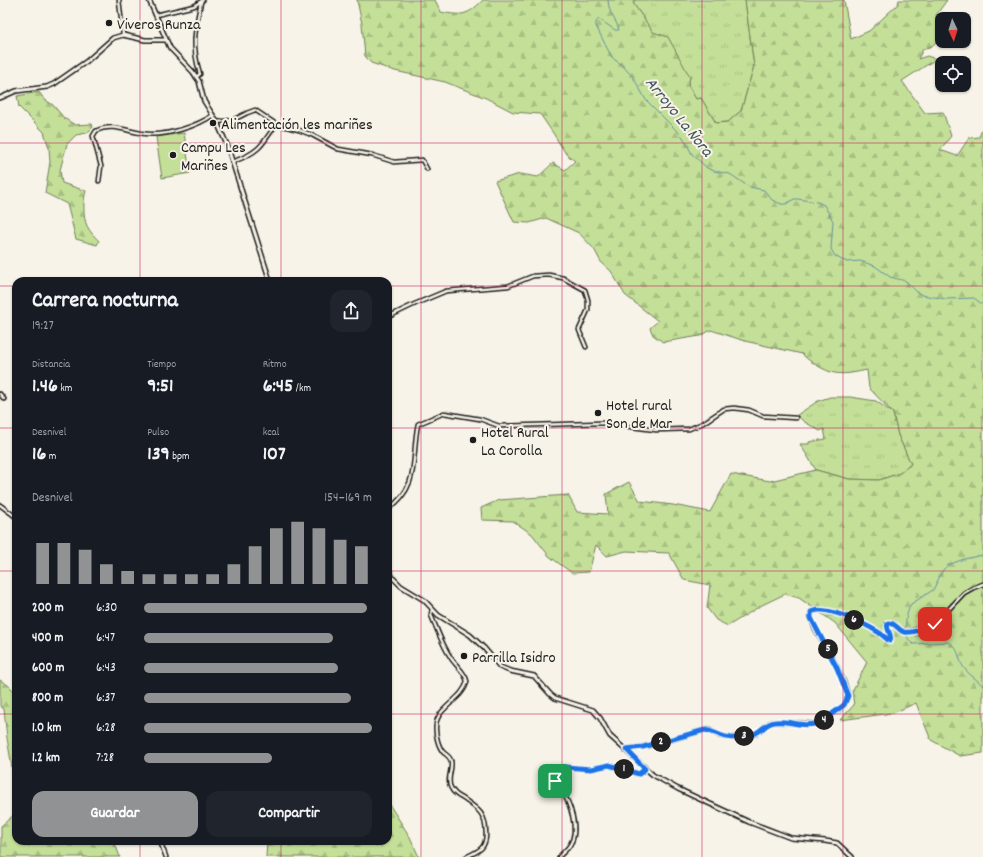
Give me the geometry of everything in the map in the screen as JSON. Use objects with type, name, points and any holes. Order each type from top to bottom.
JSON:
[{"type":"street","points":[[119,0],[123,35]]},
{"type":"street","points":[[150,0],[170,48],[196,77],[204,102],[217,122],[232,162],[269,277]]},
{"type":"street","points":[[156,15],[194,6],[202,1]]},
{"type":"street","points":[[196,77],[200,74],[195,58],[194,42],[202,1]]},
{"type":"street","points":[[0,98],[16,90],[47,87],[54,84],[87,61],[113,38],[123,35],[145,40],[166,40]]},
{"type":"street","points":[[217,122],[233,120],[255,110],[276,124],[305,132],[338,149],[372,155],[394,162],[422,160],[427,169]]},
{"type":"street","points":[[99,181],[101,166],[93,136],[96,131],[108,128],[126,129],[148,134],[164,133],[205,120],[212,115]]},
{"type":"street","points":[[232,162],[250,156],[263,144],[276,124]]},
{"type":"street","points":[[392,315],[446,291],[508,286],[530,277],[550,275],[566,279],[585,290],[588,300],[588,310],[579,330],[586,347]]},
{"type":"street","points":[[0,394],[4,399]]},
{"type":"street","points":[[392,506],[406,490],[414,472],[418,424],[444,413],[480,420],[498,426],[601,423],[656,430],[689,429],[695,427],[724,409],[743,409],[763,416],[796,418]]},
{"type":"street","points":[[0,505],[12,514]]},
{"type":"street","points":[[392,575],[396,582],[424,600],[438,615],[477,640],[500,667],[510,671],[534,676],[555,698],[593,710],[600,718],[610,736],[626,749],[645,769],[678,789],[748,822],[791,838],[837,843],[852,857]]},
{"type":"street","points":[[626,749],[643,747],[705,730],[720,736],[731,738],[756,734],[768,723],[774,722],[817,724],[844,705],[847,701],[847,693],[828,649],[818,634],[811,618],[811,612],[825,611],[846,617],[878,632],[890,641],[891,638],[887,629],[888,623],[894,624],[906,632],[913,632],[938,623],[964,593],[983,584]]},
{"type":"street","points":[[432,609],[431,615],[446,650],[456,666],[465,675],[467,681],[462,691],[440,716],[436,723],[441,748],[452,762],[449,784],[454,792],[478,810],[484,818],[486,824],[486,840],[484,846],[480,850],[466,857]]},
{"type":"street","points":[[559,857],[570,846],[574,828],[573,817],[561,789],[552,777],[551,773],[554,769],[565,767],[591,769],[609,765],[639,774],[645,769]]},
{"type":"street","points":[[162,845],[166,857]]},
{"type":"green space","points":[[357,0],[435,0],[441,12],[464,14],[473,9],[483,0],[635,0],[633,3],[653,32],[668,37],[690,77],[688,85],[696,99],[701,98],[716,123],[728,122],[741,111],[754,66],[745,0],[844,0],[851,39],[869,31],[898,4],[899,0],[947,0],[938,12],[935,12],[935,43],[932,46],[923,49],[918,59],[927,56],[935,60],[902,81],[925,113],[943,112],[951,136],[940,150],[957,156],[969,138],[979,137],[983,127],[983,753],[960,756],[931,740],[916,703],[893,713],[840,720],[854,705],[852,692],[867,662],[835,623],[799,598],[785,594],[762,605],[728,626],[716,620],[707,608],[710,585],[684,580],[669,553],[626,551],[607,556],[596,545],[589,572],[572,573],[549,556],[532,534],[513,521],[482,520],[481,508],[499,500],[568,495],[577,512],[608,514],[606,494],[629,482],[640,501],[710,512],[731,474],[770,481],[816,470],[849,479],[879,480],[900,473],[911,464],[898,435],[893,413],[869,388],[867,370],[839,374],[831,372],[817,365],[802,354],[745,341],[711,330],[700,336],[663,342],[653,335],[650,328],[658,321],[625,295],[611,271],[601,262],[594,249],[579,233],[546,218],[529,223],[514,222],[495,181],[520,174],[538,177],[553,163],[565,170],[575,161],[566,154],[540,114],[513,112],[486,98],[445,82],[395,71],[371,63],[365,56],[362,24]]},
{"type":"green space","points":[[635,0],[745,0],[754,66],[741,111],[728,122],[716,123],[701,98],[696,99],[688,85],[690,77],[653,33],[633,3]]},
{"type":"green space","points":[[39,92],[44,99],[53,105],[64,118],[75,125],[92,124],[93,127],[87,133],[76,135],[67,144],[60,170],[62,183],[86,191],[84,204],[85,218],[88,228],[99,241],[97,245],[76,239],[67,204],[45,193],[50,162],[49,148],[44,132],[19,107],[17,96]]},
{"type":"green space","name":"Campu Les Mariñes","points":[[184,133],[190,173],[162,178],[156,137]]},
{"type":"green space","points":[[830,397],[850,397],[876,401],[893,413],[898,435],[911,464],[900,473],[879,480],[849,479],[816,470],[800,444],[809,444],[809,442],[826,439],[824,429],[820,431],[803,421],[797,415],[818,401]]},
{"type":"green space","points":[[0,680],[12,689],[12,767],[4,709],[0,706]]},
{"type":"green space","points":[[392,809],[410,837],[419,857],[266,857],[267,845],[392,845]]},
{"type":"green space","points":[[12,817],[12,845],[116,845],[120,857],[1,857],[1,826]]},
{"type":"waterway","name":"Arroyo La Ñora","points":[[608,0],[611,13],[619,30],[615,30],[599,19],[596,22],[596,26],[611,56],[633,77],[646,100],[683,137],[692,154],[707,168],[730,174],[749,187],[764,190],[772,200],[781,204],[786,204],[794,199],[798,199],[817,202],[824,205],[833,221],[831,249],[835,256],[842,260],[847,262],[860,261],[875,266],[890,277],[906,281],[922,295],[946,299],[974,298],[983,305]]},
{"type":"waterway","name":"Arroyo La Ñora","points":[[983,555],[964,559],[948,565],[943,570],[933,590],[911,604],[906,620],[907,636],[913,644],[947,642],[951,644],[957,650],[964,668],[983,686]]},
{"type":"place","name":"Viveros Runza","points":[[109,23]]},
{"type":"place","name":"Alimentación les mariñes","points":[[213,123]]},
{"type":"place","name":"Campu Les Mariñes","points":[[173,155]]},
{"type":"place","name":"Hotel rural Son de Mar","points":[[598,413]]},
{"type":"place","name":"Hotel Rural La Corolla","points":[[473,440]]},
{"type":"place","name":"Parrilla Isidro","points":[[464,656]]},
{"type":"route","points":[[555,781],[551,773],[554,769],[559,767],[591,769],[609,765],[639,774],[645,769],[626,749],[648,746],[705,730],[720,736],[731,738],[756,734],[768,723],[783,722],[810,725],[821,722],[839,710],[847,701],[848,696],[828,649],[818,634],[811,618],[810,615],[813,611],[825,611],[840,614],[860,622],[890,641],[891,636],[887,629],[888,623],[896,625],[901,631],[904,632],[913,632],[935,624]]}]
